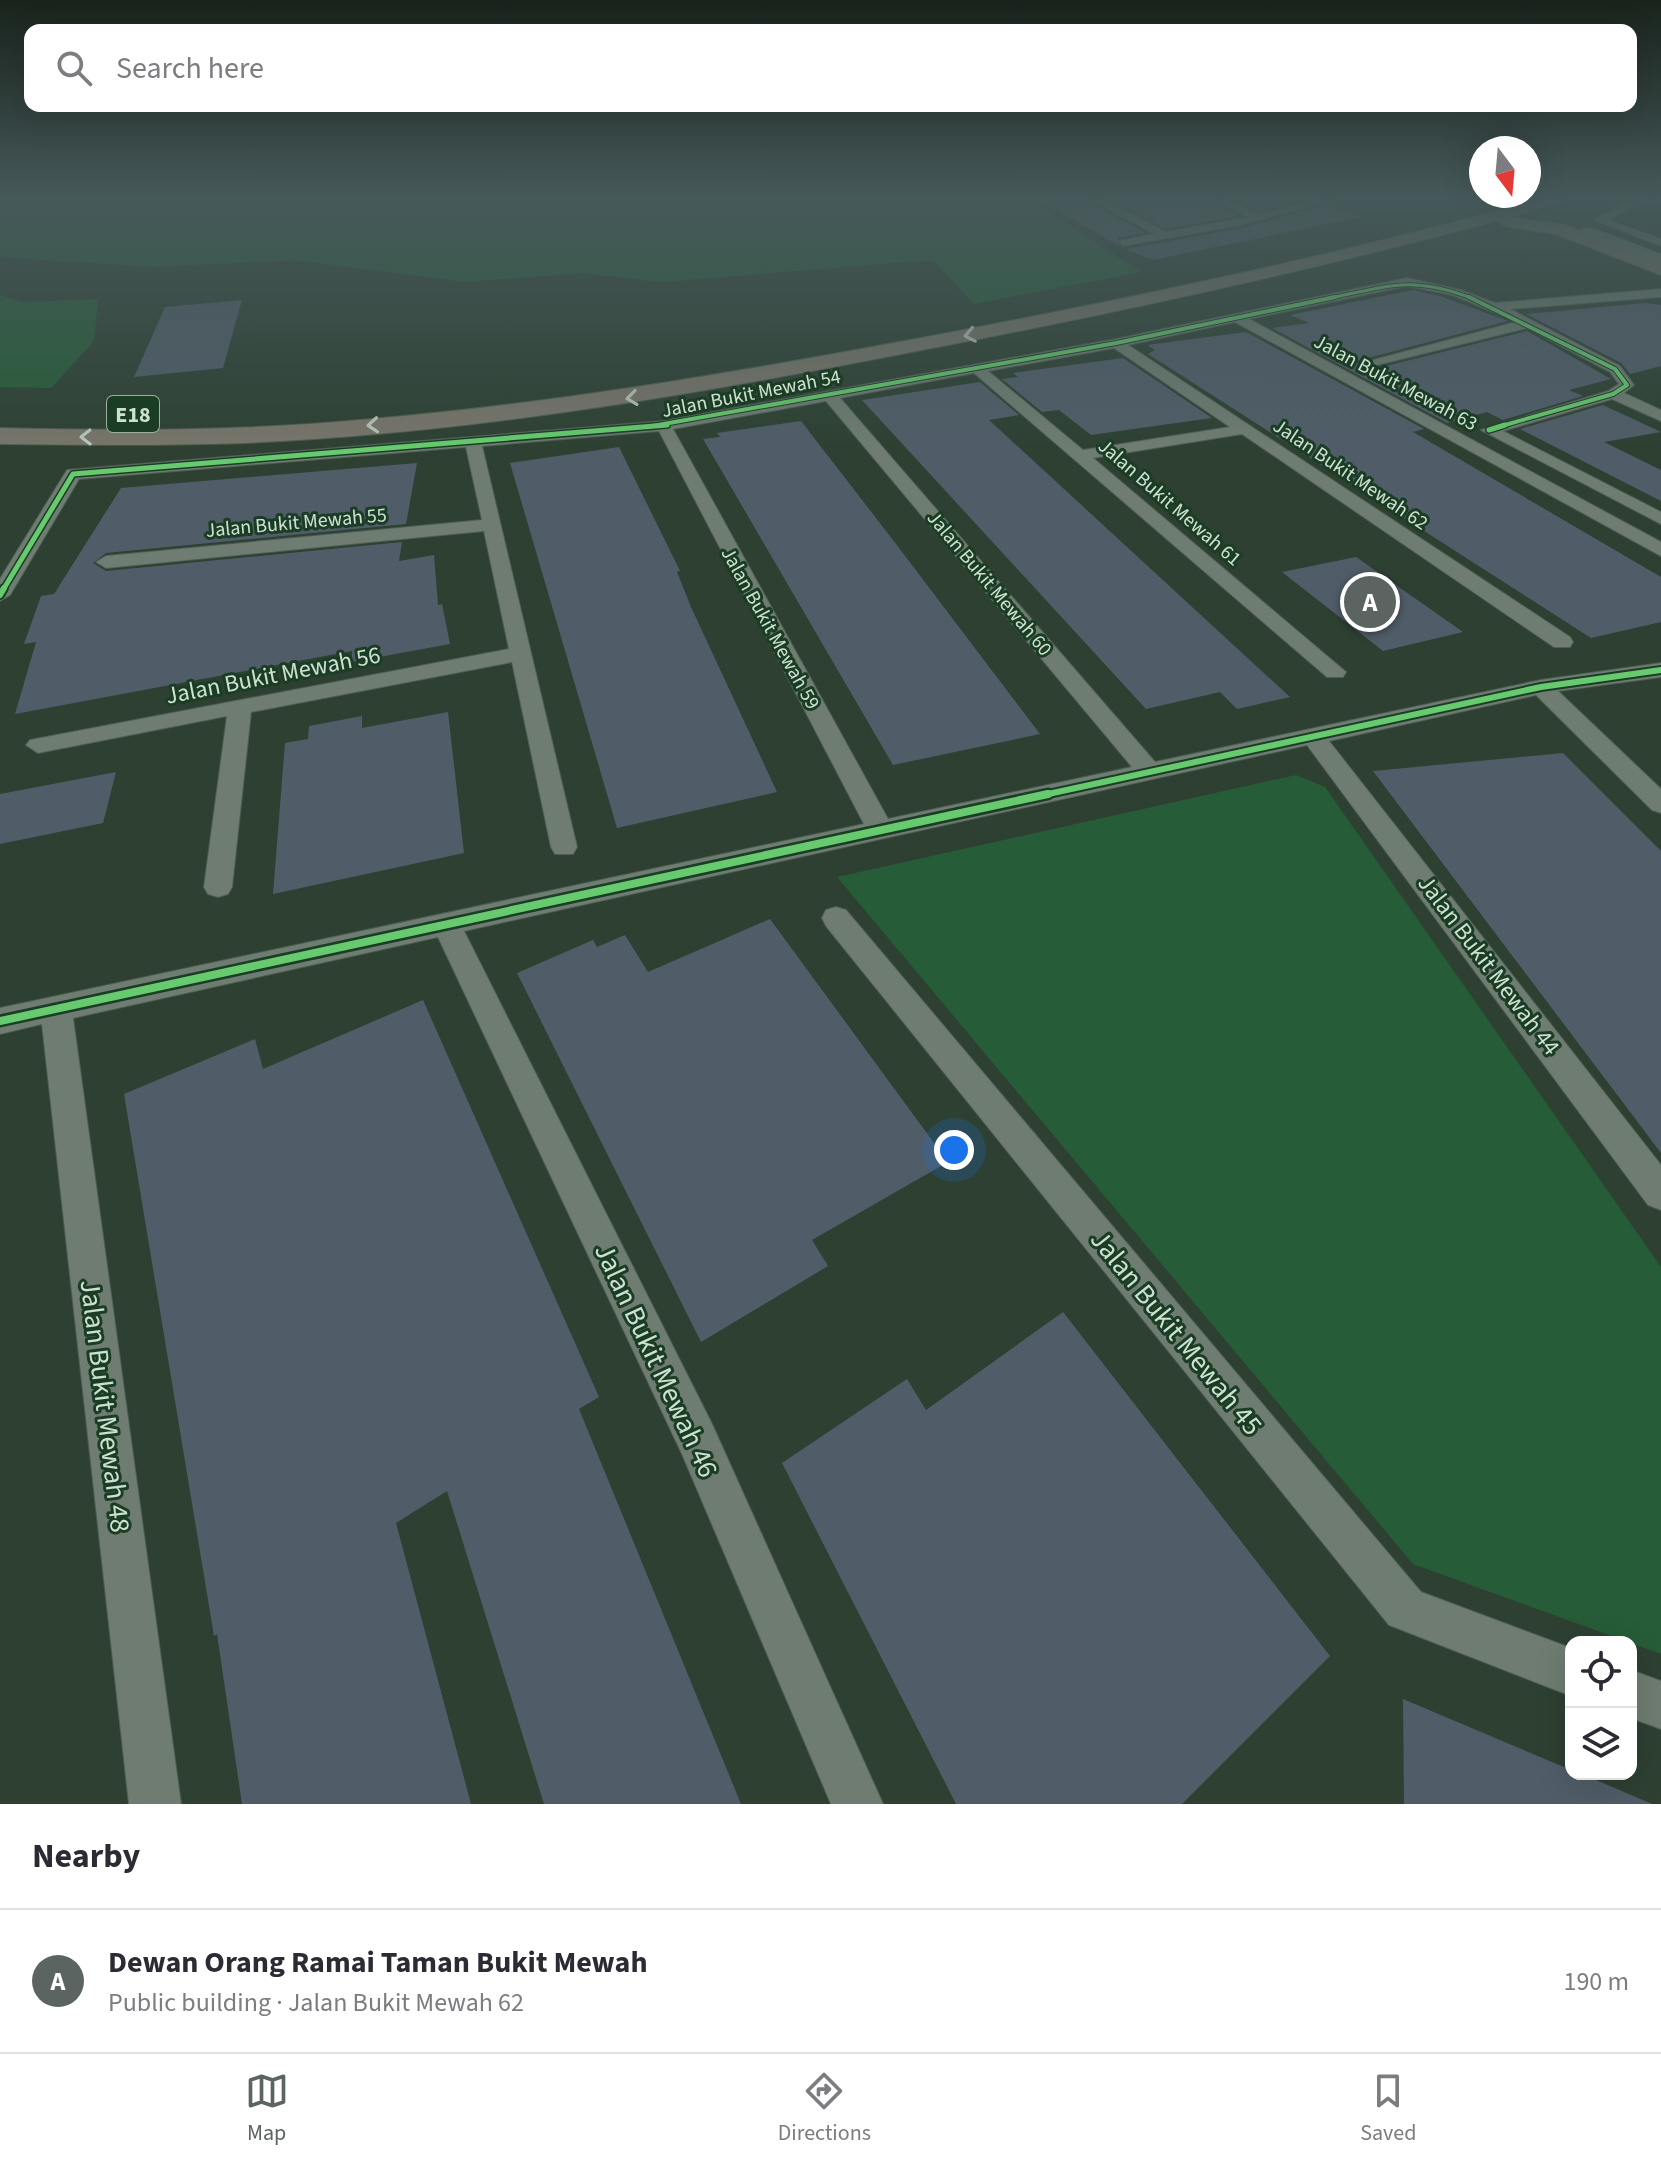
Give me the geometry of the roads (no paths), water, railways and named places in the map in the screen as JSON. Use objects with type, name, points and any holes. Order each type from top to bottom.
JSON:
[{"type":"highway","name":"E18","points":[[0,412],[266,412],[423,403],[619,380],[1139,281]]},
{"type":"highway","name":"E18","points":[[0,436],[259,433],[426,422],[627,399],[792,371],[1226,281]]},
{"type":"street","name":"Jalan Bukit Mewah 54","points":[[0,595],[73,474],[664,426],[1116,343],[1407,282],[1426,283],[1492,308]]},
{"type":"street","points":[[1492,308],[1661,293]]},
{"type":"street","points":[[1492,308],[1615,369],[1627,385],[1613,394],[1489,430],[1661,519]]},
{"type":"street","name":"Jalan Bukit Mewah 63","points":[[1238,318],[1661,550]]},
{"type":"street","points":[[1365,364],[1526,324]]},
{"type":"street","name":"Jalan Bukit Mewah 62","points":[[1116,343],[1562,642]]},
{"type":"street","name":"Jalan Bukit Mewah 61","points":[[975,367],[1335,672]]},
{"type":"street","points":[[1613,394],[1661,416]]},
{"type":"street","name":"Jalan Bukit Mewah 60","points":[[829,395],[1149,771]]},
{"type":"street","name":"Jalan Bukit Mewah 59","points":[[664,426],[880,829]]},
{"type":"street","points":[[1082,455],[1245,429]]},
{"type":"street","points":[[473,441],[518,654],[564,847]]},
{"type":"street","name":"Jalan Bukit Mewah 55","points":[[106,562],[491,525]]},
{"type":"street","name":"Jalan Bukit Mewah 56","points":[[38,745],[518,654]]},
{"type":"street","points":[[0,1021],[1149,771],[1315,739],[1541,687],[1661,670]]},
{"type":"street","points":[[1541,687],[1661,804]]},
{"type":"street","points":[[218,887],[240,708]]},
{"type":"street","name":"Jalan Bukit Mewah 44","points":[[1315,739],[1661,1193]]},
{"type":"street","name":"Jalan Bukit Mewah 45","points":[[836,918],[1405,1609],[1565,1670]]},
{"type":"street","name":"Jalan Bukit Mewah 46","points":[[445,922],[697,1439],[857,1804]]},
{"type":"street","name":"Jalan Bukit Mewah 48","points":[[56,1009],[155,1804]]},
{"type":"street","points":[[1637,1696],[1661,1705]]},
{"type":"place","name":"Dewan Orang Ramai Taman Bukit Mewah","points":[[1370,602]]}]
